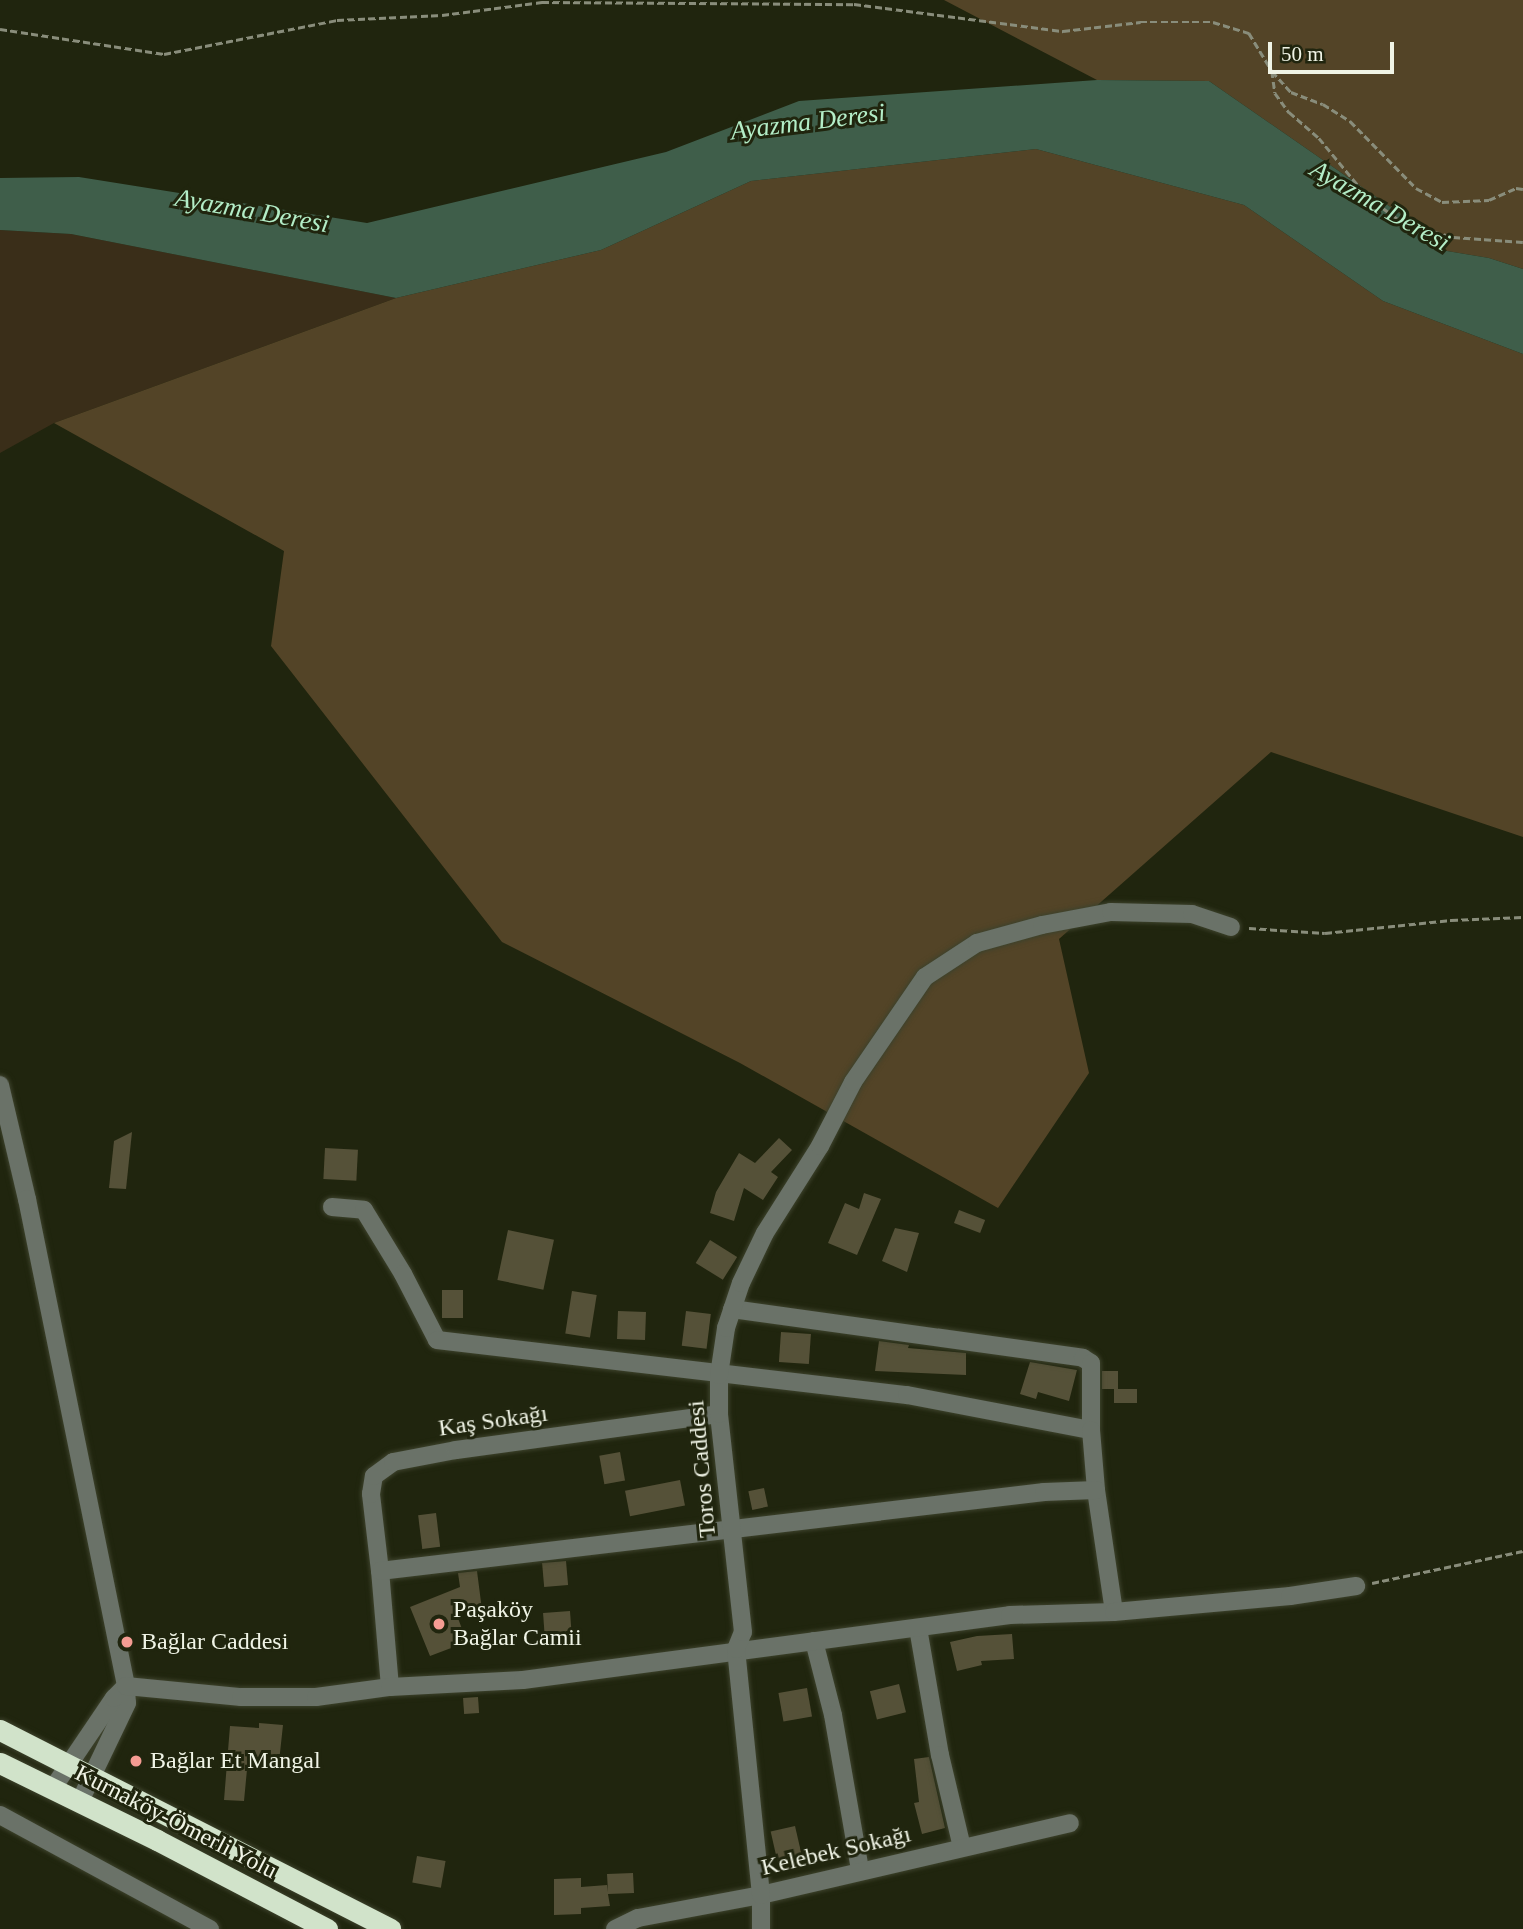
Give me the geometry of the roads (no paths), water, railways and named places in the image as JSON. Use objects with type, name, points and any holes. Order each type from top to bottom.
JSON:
[{"type":"highway","name":"Kurnaköy-Ömerli Yolu","points":[[0,1730],[390,1929]]},
{"type":"highway","name":"Kurnaköy-Ömerli Yolu","points":[[0,1763],[80,1801],[327,1929]]},
{"type":"street","points":[[1091,1430],[907,1395],[719,1375],[726,1328],[765,1233],[820,1146],[853,1082],[925,977],[977,943],[1042,925],[1111,912],[1192,914],[1231,928]]},
{"type":"street","points":[[0,1085],[27,1199],[126,1686],[127,1703],[80,1801]]},
{"type":"street","name":"Toros Caddesi","points":[[332,1207],[364,1210],[403,1274],[438,1340],[575,1354],[719,1375],[719,1414],[743,1633],[736,1649],[761,1895],[761,1929]]},
{"type":"street","points":[[732,1309],[1083,1358],[1091,1363],[1091,1430],[1096,1490],[1114,1612]]},
{"type":"street","name":"Kaş Sokağı","points":[[390,1687],[371,1494],[374,1476],[393,1462],[456,1450],[719,1414]]},
{"type":"street","points":[[380,1571],[1044,1492],[1096,1490]]},
{"type":"street","points":[[53,1788],[114,1698],[126,1686],[277,1699],[390,1687],[523,1680],[736,1649],[1010,1615],[1114,1612],[1290,1596],[1356,1586]]},
{"type":"street","points":[[918,1628],[940,1755],[962,1847]]},
{"type":"street","points":[[814,1641],[833,1715],[860,1870]]},
{"type":"street","points":[[0,1815],[210,1929]]},
{"type":"street","name":"Kelebek Sokağı","points":[[615,1929],[638,1918],[761,1895],[1070,1823]]},
{"type":"water","name":"Ayazma Deresi","points":[[1097,80],[1209,81],[1428,233],[1441,250],[1489,258],[1523,269],[1523,354],[1383,301],[1244,205],[1036,149],[751,181],[601,250],[396,298],[71,234],[0,230],[0,178],[79,177],[367,223],[666,152],[799,101]]},
{"type":"place","name":"Paşaköy Bağlar Camii","points":[[439,1624]]},
{"type":"place","name":"Bağlar Caddesi","points":[[127,1642]]},
{"type":"place","name":"Bağlar Et Mangal","points":[[136,1761]]}]
